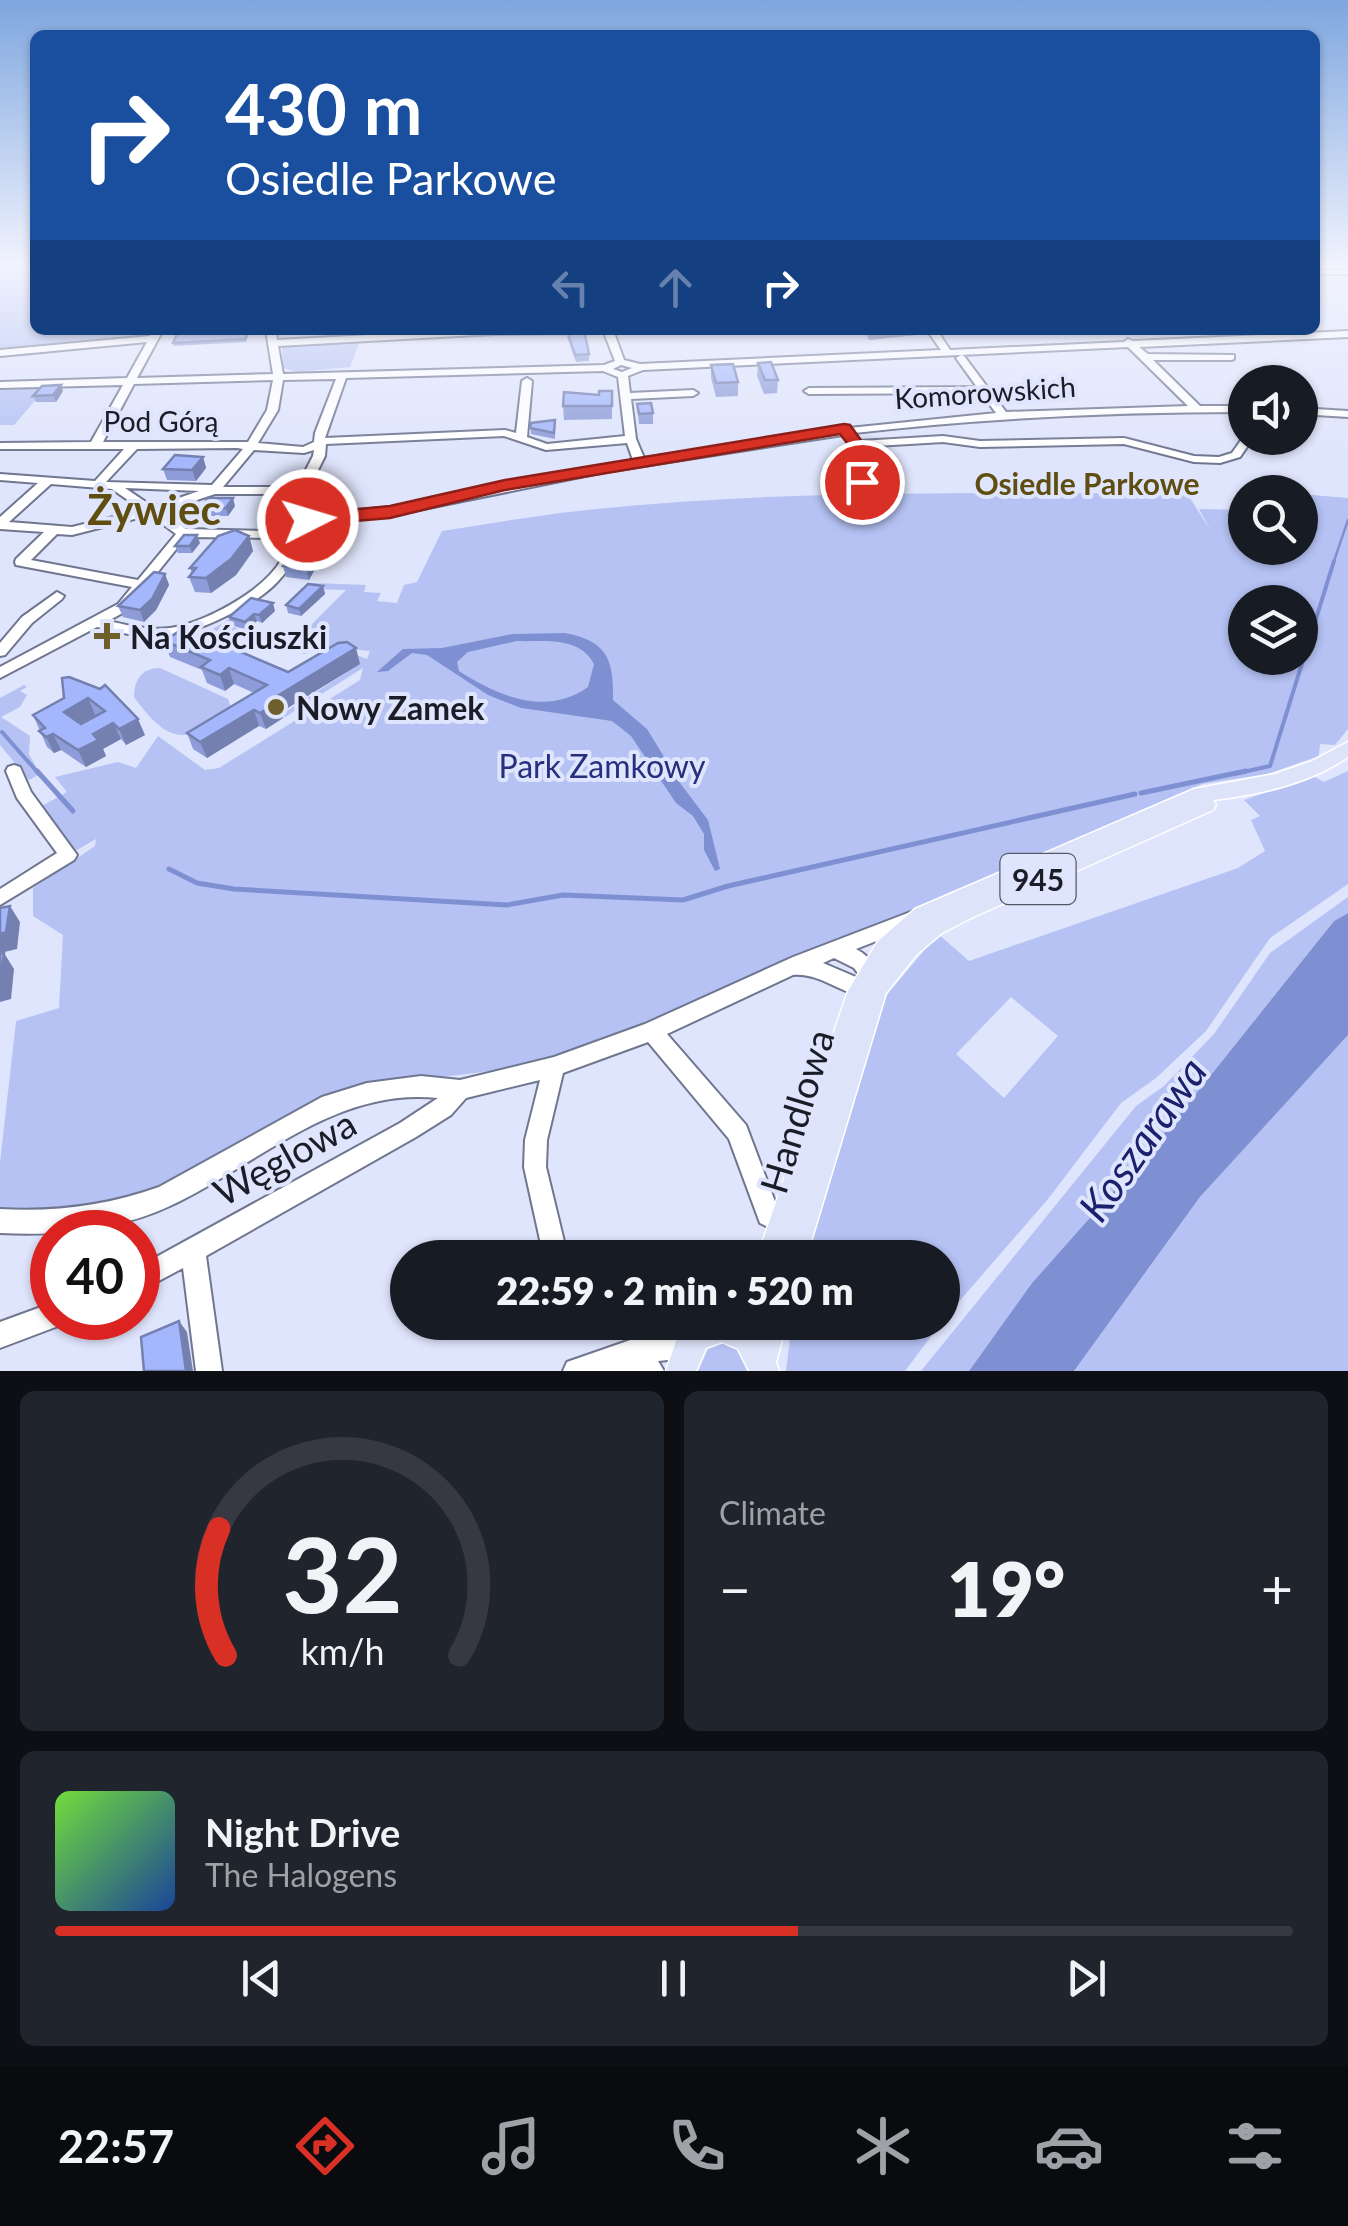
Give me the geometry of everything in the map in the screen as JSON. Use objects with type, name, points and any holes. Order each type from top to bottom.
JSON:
[{"type":"main road","name":"945","points":[[869,984],[886,948],[923,915],[1186,801],[1307,769],[1348,748]]},
{"type":"main road","name":"945","points":[[869,984],[934,927],[1208,804],[1218,794]]},
{"type":"main road","name":"Handlowa","points":[[777,1240],[869,984]]},
{"type":"main road","name":"Handlowa","points":[[797,1240],[869,984]]},
{"type":"main road","points":[[751,1340],[763,1365]]},
{"type":"main road","points":[[763,1365],[768,1340]]},
{"type":"street","points":[[1320,331],[1348,334]]},
{"type":"street","points":[[0,353],[155,335]]},
{"type":"street","points":[[95,446],[155,335]]},
{"type":"street","points":[[0,524],[72,531],[152,511],[212,489],[268,422],[278,376],[271,335]]},
{"type":"street","points":[[273,343],[409,335]]},
{"type":"street","points":[[610,335],[620,362]]},
{"type":"street","points":[[935,335],[947,352]]},
{"type":"street","points":[[1116,335],[1196,408]]},
{"type":"street","points":[[0,385],[607,368],[620,362],[638,367],[1245,335]]},
{"type":"street","points":[[1143,356],[1231,357]]},
{"type":"street","points":[[960,358],[1002,414]]},
{"type":"street","points":[[607,368],[623,376],[634,374],[638,367]]},
{"type":"street","points":[[267,534],[284,526],[320,456],[320,433],[342,375]]},
{"type":"street","points":[[623,376],[631,439],[640,463]]},
{"type":"street","points":[[521,438],[527,381]]},
{"type":"street","points":[[809,392],[983,390]]},
{"type":"street","points":[[931,391],[949,418]]},
{"type":"street","points":[[626,396],[692,393]]},
{"type":"street","name":"Komorowskich","points":[[318,517],[390,512],[558,476],[844,429],[1002,414],[1228,408]]},
{"type":"street","points":[[1318,412],[1348,414]]},
{"type":"street","points":[[844,429],[855,443]]},
{"type":"street","name":"Pod Górą","points":[[0,446],[304,450],[321,442],[494,433],[551,447]]},
{"type":"street","points":[[558,476],[551,447],[631,439]]},
{"type":"street","points":[[855,443],[943,439],[997,444],[1124,441],[1208,460],[1231,455]]},
{"type":"street","points":[[855,443],[852,451],[865,491]]},
{"type":"street","points":[[99,484],[132,446]]},
{"type":"street","points":[[0,477],[298,496]]},
{"type":"street","points":[[0,524],[50,480]]},
{"type":"street","points":[[116,485],[182,532],[267,534],[286,538],[293,546]]},
{"type":"street","points":[[298,496],[302,513],[318,517]]},
{"type":"street","points":[[100,623],[163,634],[200,622],[261,593],[282,570],[298,526],[318,517]]},
{"type":"street","points":[[52,532],[21,562],[144,585]]},
{"type":"street","points":[[0,673],[123,608],[182,532]]},
{"type":"street","points":[[0,652],[27,620],[57,596]]},
{"type":"street","points":[[0,898],[68,856],[24,794],[14,772]]},
{"type":"street","points":[[0,1221],[59,1225],[116,1214],[165,1196],[322,1107],[367,1093],[421,1086],[460,1090],[554,1067],[652,1031],[791,967],[923,915]]},
{"type":"street","points":[[833,950],[859,958],[869,984]]},
{"type":"street","points":[[791,967],[816,966],[869,984]]},
{"type":"street","points":[[652,1031],[738,1134],[768,1214]]},
{"type":"street","points":[[552,1240],[535,1167],[536,1140],[554,1067]]},
{"type":"street","name":"Węglowa","points":[[160,1268],[422,1122],[460,1090]]},
{"type":"street","points":[[192,1251],[208,1371]]},
{"type":"street","points":[[0,1335],[30,1324]]},
{"type":"street","points":[[576,1371],[652,1346],[685,1358]]},
{"type":"street","points":[[604,1361],[651,1371]]},
{"type":"green space","points":[[0,329],[30,329],[30,335],[152,335],[151,336],[0,351]]},
{"type":"green space","points":[[359,344],[350,367],[298,372],[283,368],[282,346]]},
{"type":"green space","points":[[46,388],[14,425],[0,425],[0,390]]},
{"type":"green space","name":"Park Zamkowy","points":[[833,495],[1188,495],[1211,531],[1199,509],[1228,510],[1228,565],[1318,565],[1318,496],[1348,498],[1348,729],[1335,745],[1320,744],[1319,756],[1267,774],[1202,784],[605,1041],[522,1067],[363,1087],[318,1100],[157,1188],[106,1205],[80,1210],[0,1209],[0,1163],[16,1021],[59,1008],[63,935],[33,916],[33,888],[95,846],[96,839],[68,855],[64,850],[71,845],[40,807],[67,792],[55,777],[118,762],[136,768],[158,736],[205,770],[219,768],[360,680],[363,668],[285,717],[282,714],[355,667],[349,652],[367,659],[370,651],[320,646],[305,654],[240,638],[202,635],[252,606],[230,626],[277,638],[288,633],[301,635],[346,590],[309,589],[312,583],[366,585],[364,592],[381,593],[377,601],[397,603],[404,585],[417,582],[442,531],[642,505]]},
{"type":"green space","points":[[160,668],[228,699],[231,708],[190,734],[168,732],[134,697],[140,676]]},
{"type":"green space","points":[[27,687],[20,691],[27,695],[20,707],[1,717],[30,736],[29,754],[40,774],[29,780],[0,745],[0,698]]},
{"type":"green space","points":[[1348,771],[1348,884],[1270,938],[1206,1031],[1156,1078],[1121,1103],[1048,1199],[960,1300],[960,1240],[811,1240],[880,1003],[938,934],[969,961],[1238,868],[1265,851],[1251,820],[1260,816],[1244,800],[1313,776],[1324,782]],"holes":[[[1011,997],[1058,1036],[1004,1098],[956,1054]]]},
{"type":"green space","points":[[1348,897],[1348,913],[1334,921],[1159,1140],[1032,1283],[969,1371],[921,1371],[946,1340],[960,1340],[960,1323],[1136,1106],[1164,1086],[1214,1034],[1270,953]]},
{"type":"green space","points":[[1348,1035],[1348,1371],[1074,1371],[1200,1197]]},
{"type":"green space","points":[[790,1340],[928,1340],[905,1371],[786,1371]]},
{"type":"green space","points":[[724,1343],[739,1348],[751,1371],[698,1371],[708,1349]]},
{"type":"shaded area","points":[[565,633],[599,647],[612,673],[613,700],[647,729],[708,820],[720,869],[715,871],[704,850],[704,834],[693,816],[676,803],[631,736],[612,721],[521,708],[488,695],[427,655],[412,653],[388,671],[377,672],[403,649],[442,648],[513,634]],"holes":[[[517,641],[560,642],[580,649],[594,664],[588,687],[556,701],[522,700],[459,671],[457,662],[468,652]]]},
{"type":"shaded area","points":[[1348,913],[1348,1035],[1200,1197],[1074,1371],[969,1371],[1032,1283],[1159,1140],[1334,921]]},
{"type":"building","points":[[177,335],[247,335],[245,339],[173,343]]},
{"type":"building","points":[[569,335],[585,335],[589,354],[575,355]]},
{"type":"building","points":[[771,362],[778,380],[765,380],[758,363]]},
{"type":"building","points":[[733,364],[738,382],[716,383],[711,365]]},
{"type":"building","points":[[61,385],[53,395],[33,396],[42,386]]},
{"type":"building","points":[[599,391],[612,391],[612,406],[563,406],[564,392],[599,395]]},
{"type":"building","points":[[651,403],[653,413],[639,414],[637,404]]},
{"type":"building","points":[[555,420],[554,433],[530,428],[531,423]]},
{"type":"building","points":[[175,455],[203,457],[192,470],[163,469]]},
{"type":"building","points":[[208,498],[233,498],[226,508],[201,508]]},
{"type":"building","points":[[235,530],[249,536],[231,559],[206,578],[189,577],[196,568],[190,568],[218,536]]},
{"type":"building","points":[[184,535],[197,535],[190,546],[175,546]]},
{"type":"building","points":[[300,539],[321,541],[306,568],[283,566]]},
{"type":"building","points":[[154,572],[165,574],[152,599],[140,610],[118,606]]},
{"type":"building","points":[[308,584],[323,586],[299,609],[286,605]]},
{"type":"building","points":[[251,598],[273,603],[245,622],[229,617]]},
{"type":"building","points":[[184,628],[288,672],[338,643],[347,642],[356,648],[274,698],[278,702],[260,713],[254,710],[200,742],[187,733],[267,685],[229,668],[220,675],[201,667],[210,660],[164,641]]},
{"type":"building","points":[[62,678],[100,689],[105,685],[138,719],[119,729],[113,723],[93,734],[98,740],[78,750],[53,734],[46,737],[39,731],[45,728],[33,715],[64,698]],"holes":[[[88,698],[105,711],[81,724],[64,712]]]},
{"type":"building","points":[[10,906],[6,932],[0,934],[0,908]]},
{"type":"building","points":[[179,1321],[186,1371],[144,1371],[141,1340],[160,1340],[160,1329]]},
{"type":"waterway","points":[[1334,562],[1348,520]]},
{"type":"waterway","points":[[1234,774],[1270,766],[1334,562]]},
{"type":"waterway","points":[[2,732],[39,774]]},
{"type":"waterway","points":[[37,771],[73,811]]},
{"type":"waterway","points":[[1141,793],[1246,771]]},
{"type":"waterway","points":[[169,869],[197,883],[234,889],[507,905],[563,895],[683,900],[728,886],[1135,794]]},
{"type":"place","name":"Na Kościuszki","points":[[107,636]]},
{"type":"place","name":"Nowy Zamek","points":[[276,707]]},
{"type":"district","name":"Osiedle Parkowe","points":[[1087,483]]},
{"type":"district","name":"Żywiec","points":[[154,509]]},
{"type":"route","points":[[308,520],[390,512],[505,485],[844,429],[855,443],[852,451],[862,482]]},
{"type":"water label","name":"Koszarawa","points":[[1142,1139]]}]
